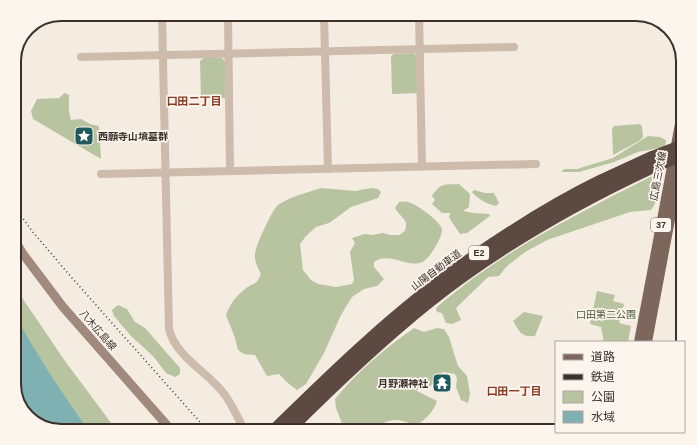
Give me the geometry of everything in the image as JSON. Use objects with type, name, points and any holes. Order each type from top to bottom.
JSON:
[{"type":"highway","name":"山陽自動車道","points":[[652,163],[676,148]]},
{"type":"highway","name":"山陽自動車道","points":[[294,424],[330,382],[376,333],[423,294],[465,263],[508,234],[554,206],[600,181],[652,163],[676,157]]},
{"type":"highway","name":"山陽自動車道","points":[[281,424],[330,382]]},
{"type":"main road","name":"広島三次線","points":[[639,341],[676,145]]},
{"type":"main road","name":"広島三次線","points":[[647,341],[676,186]]},
{"type":"main road","name":"八木広島線","points":[[21,251],[63,307],[166,424]]},
{"type":"street","points":[[162,21],[169,329],[172,340],[177,348],[208,376],[225,395],[241,424]]},
{"type":"street","points":[[228,21],[230,171]]},
{"type":"street","points":[[324,21],[328,169]]},
{"type":"street","points":[[419,21],[422,166]]},
{"type":"street","points":[[81,57],[514,47]]},
{"type":"street","points":[[101,174],[536,164]]},
{"type":"green space","points":[[414,53],[416,55],[418,93],[392,94],[391,56],[394,54]]},
{"type":"green space","points":[[204,58],[222,58],[225,61],[225,98],[201,99],[200,61]]},
{"type":"green space","points":[[65,93],[69,95],[69,112],[71,120],[81,119],[90,124],[99,126],[101,159],[33,119],[31,111],[37,99],[59,98]]},
{"type":"green space","points":[[640,124],[642,126],[643,137],[639,141],[613,155],[612,129],[614,126]]},
{"type":"green space","points":[[648,136],[660,137],[666,140],[665,147],[638,152],[614,162],[579,172],[561,172],[564,169],[577,169],[613,158]]},
{"type":"green space","points":[[656,176],[657,198],[651,210],[630,212],[547,240],[525,252],[507,266],[499,276],[488,277],[456,308],[461,320],[452,324],[446,323],[442,313],[437,312],[436,308],[460,288],[512,252],[538,236],[594,206],[650,177]]},
{"type":"green space","points":[[459,184],[470,194],[469,207],[463,211],[489,214],[490,216],[467,233],[460,234],[449,217],[450,213],[442,213],[432,204],[435,200],[432,196],[438,188],[443,185]]},
{"type":"green space","points":[[321,188],[355,191],[371,188],[378,189],[381,192],[378,198],[351,207],[329,223],[316,227],[300,244],[303,270],[311,280],[318,284],[336,287],[352,284],[354,280],[350,252],[355,243],[352,238],[365,234],[372,235],[383,233],[399,235],[405,231],[406,223],[395,208],[399,202],[408,202],[422,209],[438,222],[442,230],[441,236],[435,248],[422,262],[416,264],[388,258],[374,262],[374,267],[384,279],[377,286],[364,289],[352,297],[341,315],[324,353],[306,384],[297,390],[279,374],[267,376],[255,355],[244,354],[238,350],[226,315],[229,307],[236,297],[256,282],[261,274],[256,264],[255,254],[272,213],[278,205],[288,199]]},
{"type":"green space","points":[[474,190],[485,193],[494,193],[499,203],[496,206],[486,203],[472,192]]},
{"type":"green space","name":"口田第二公園","points":[[597,291],[615,295],[613,301],[624,304],[619,323],[631,326],[628,341],[604,341],[601,327],[590,324]]},
{"type":"green space","points":[[21,296],[65,361],[112,424],[84,424],[33,348],[21,326]]},
{"type":"green space","points":[[118,305],[127,309],[135,322],[145,328],[180,368],[180,374],[175,377],[166,373],[153,356],[131,336],[114,316],[112,310]]},
{"type":"green space","points":[[524,312],[543,316],[535,336],[523,335],[513,321]]},
{"type":"green space","points":[[414,328],[424,332],[437,328],[444,329],[449,337],[458,366],[467,376],[470,394],[468,403],[461,400],[456,387],[457,379],[455,374],[443,372],[429,388],[418,388],[417,391],[437,401],[431,412],[418,424],[392,420],[382,424],[342,424],[336,408],[335,399],[353,379]]},
{"type":"water","points":[[21,325],[31,343],[84,424],[56,424],[48,422],[39,417],[26,404],[21,386]]},
{"type":"railway","points":[[21,216],[72,278],[202,424]]},
{"type":"place","name":"西願寺山墳墓群","points":[[84,136]]},
{"type":"place","name":"月野瀬神社","points":[[442,383]]},
{"type":"district","name":"口田二丁目","points":[[194,101]]},
{"type":"district","name":"口田一丁目","points":[[514,391]]}]
